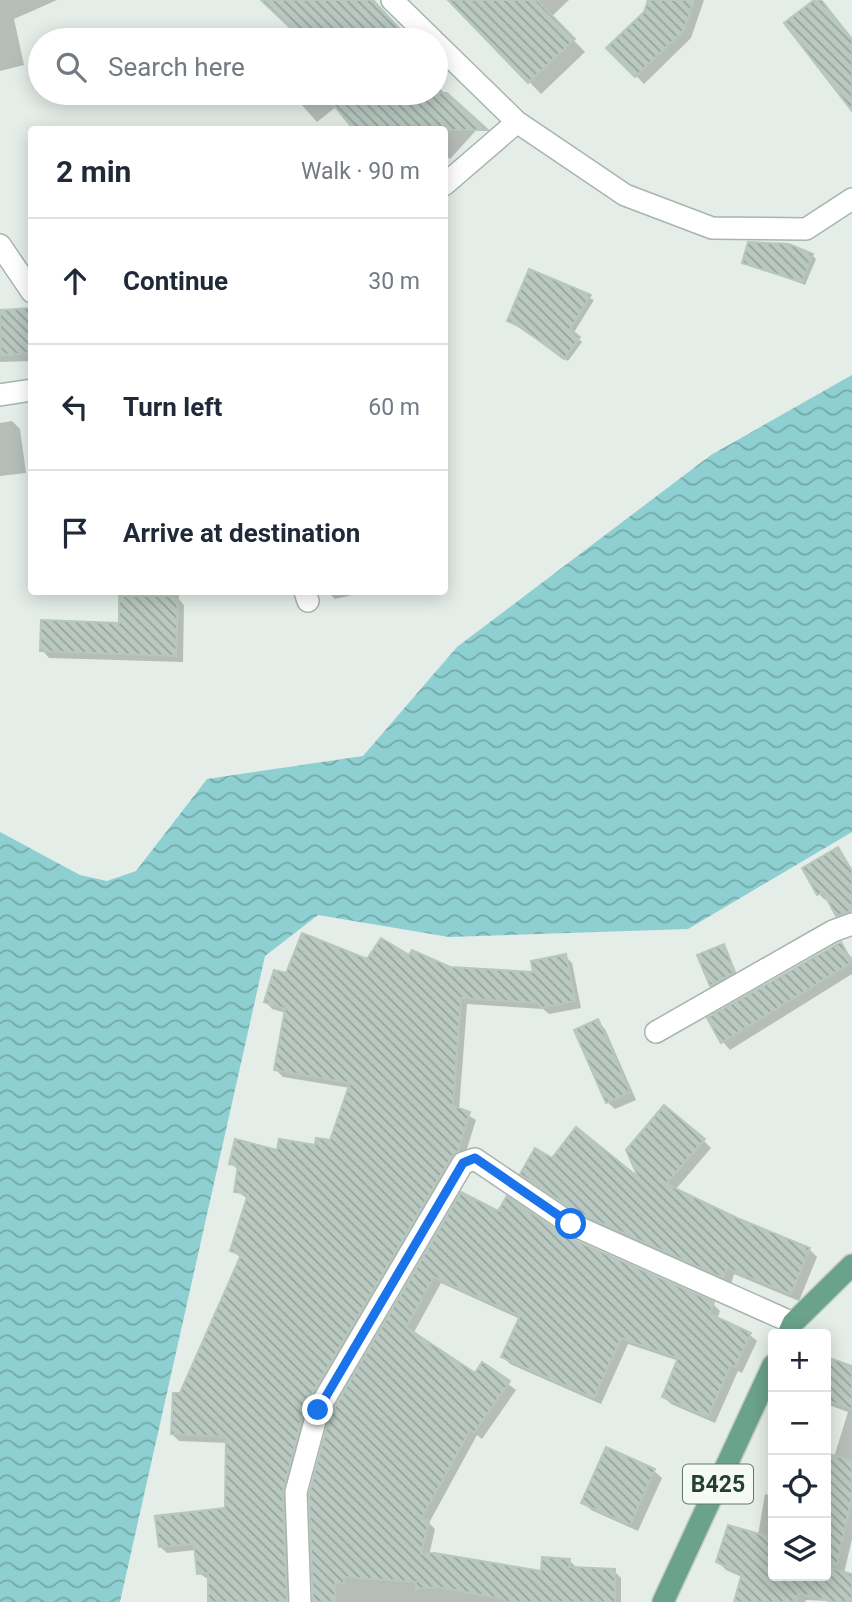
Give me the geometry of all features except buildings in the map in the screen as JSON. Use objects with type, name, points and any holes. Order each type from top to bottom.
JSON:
[{"type":"main road","points":[[790,1329],[852,1265]]},
{"type":"main road","name":"B425","points":[[663,1602],[768,1376]]},
{"type":"street","points":[[392,0],[420,28]]},
{"type":"street","points":[[448,55],[517,122],[625,195],[712,228],[806,229],[852,199]]},
{"type":"street","points":[[448,182],[517,122]]},
{"type":"street","points":[[0,245],[28,286]]},
{"type":"street","points":[[0,395],[28,391]]},
{"type":"street","points":[[656,1032],[833,931],[852,924]]},
{"type":"street","points":[[300,1602],[296,1492],[318,1410],[463,1163],[475,1158],[571,1224],[790,1329]]},
{"type":"water","points":[[852,375],[852,832],[688,929],[449,937],[318,915],[265,956],[120,1602],[0,1602],[0,832],[80,875],[107,881],[136,871],[207,779],[363,756],[457,647],[711,455]]},
{"type":"route","points":[[318,1410],[463,1163],[475,1158],[571,1224]]}]
